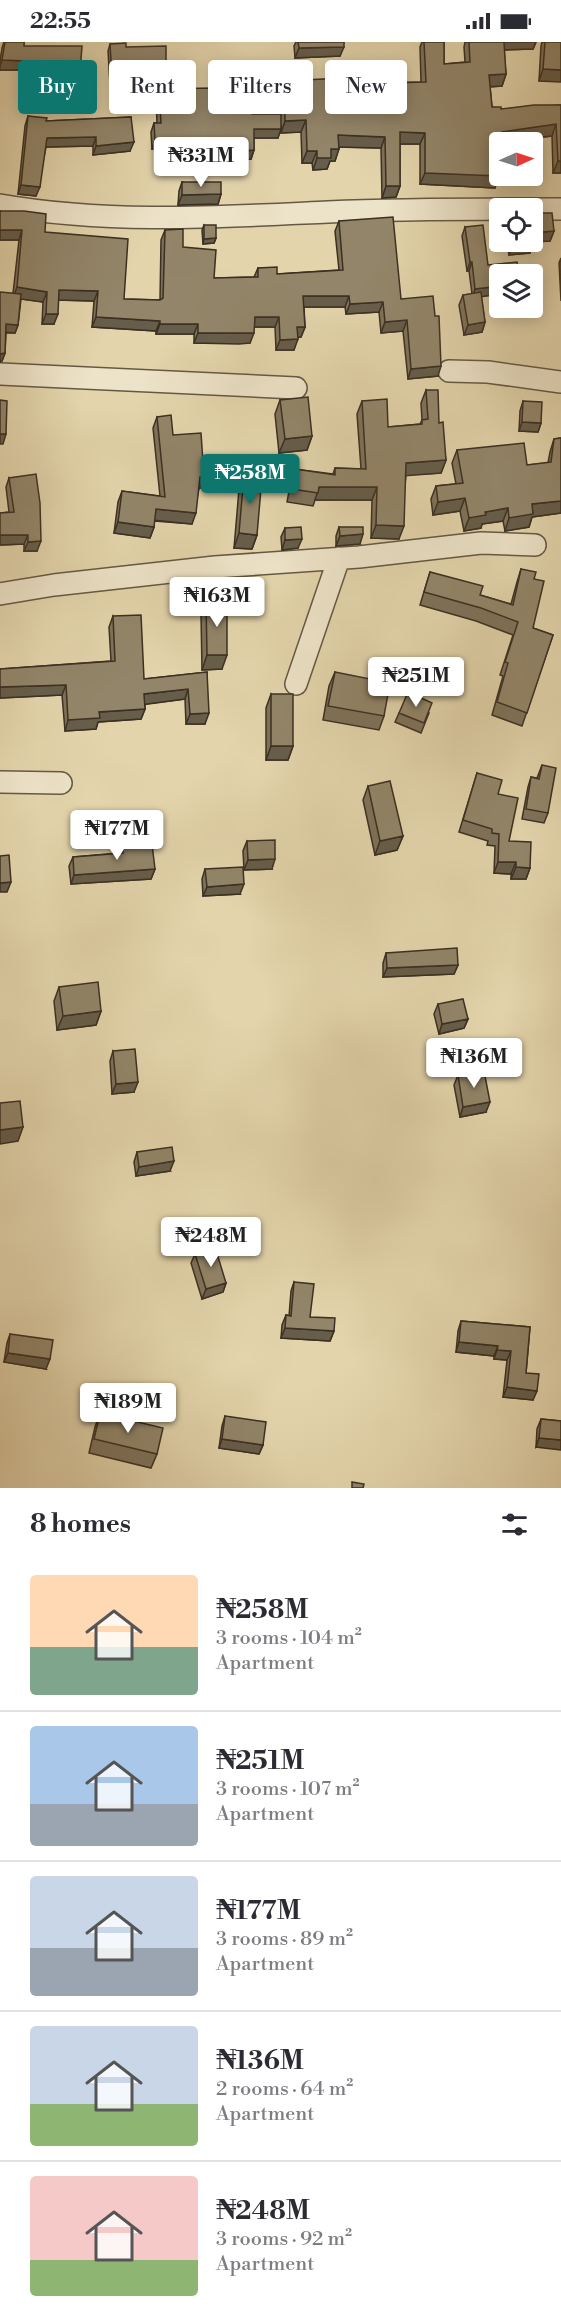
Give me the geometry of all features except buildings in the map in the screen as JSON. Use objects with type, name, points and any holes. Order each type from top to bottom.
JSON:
[{"type":"street","points":[[0,205],[46,213],[176,219],[331,212],[561,209]]},
{"type":"street","points":[[449,371],[488,372],[561,382]]},
{"type":"street","points":[[0,374],[297,388]]},
{"type":"street","points":[[0,594],[54,585],[203,568],[339,558],[481,543],[535,545]]},
{"type":"street","points":[[296,684],[339,558]]},
{"type":"street","points":[[0,782],[61,783]]}]
